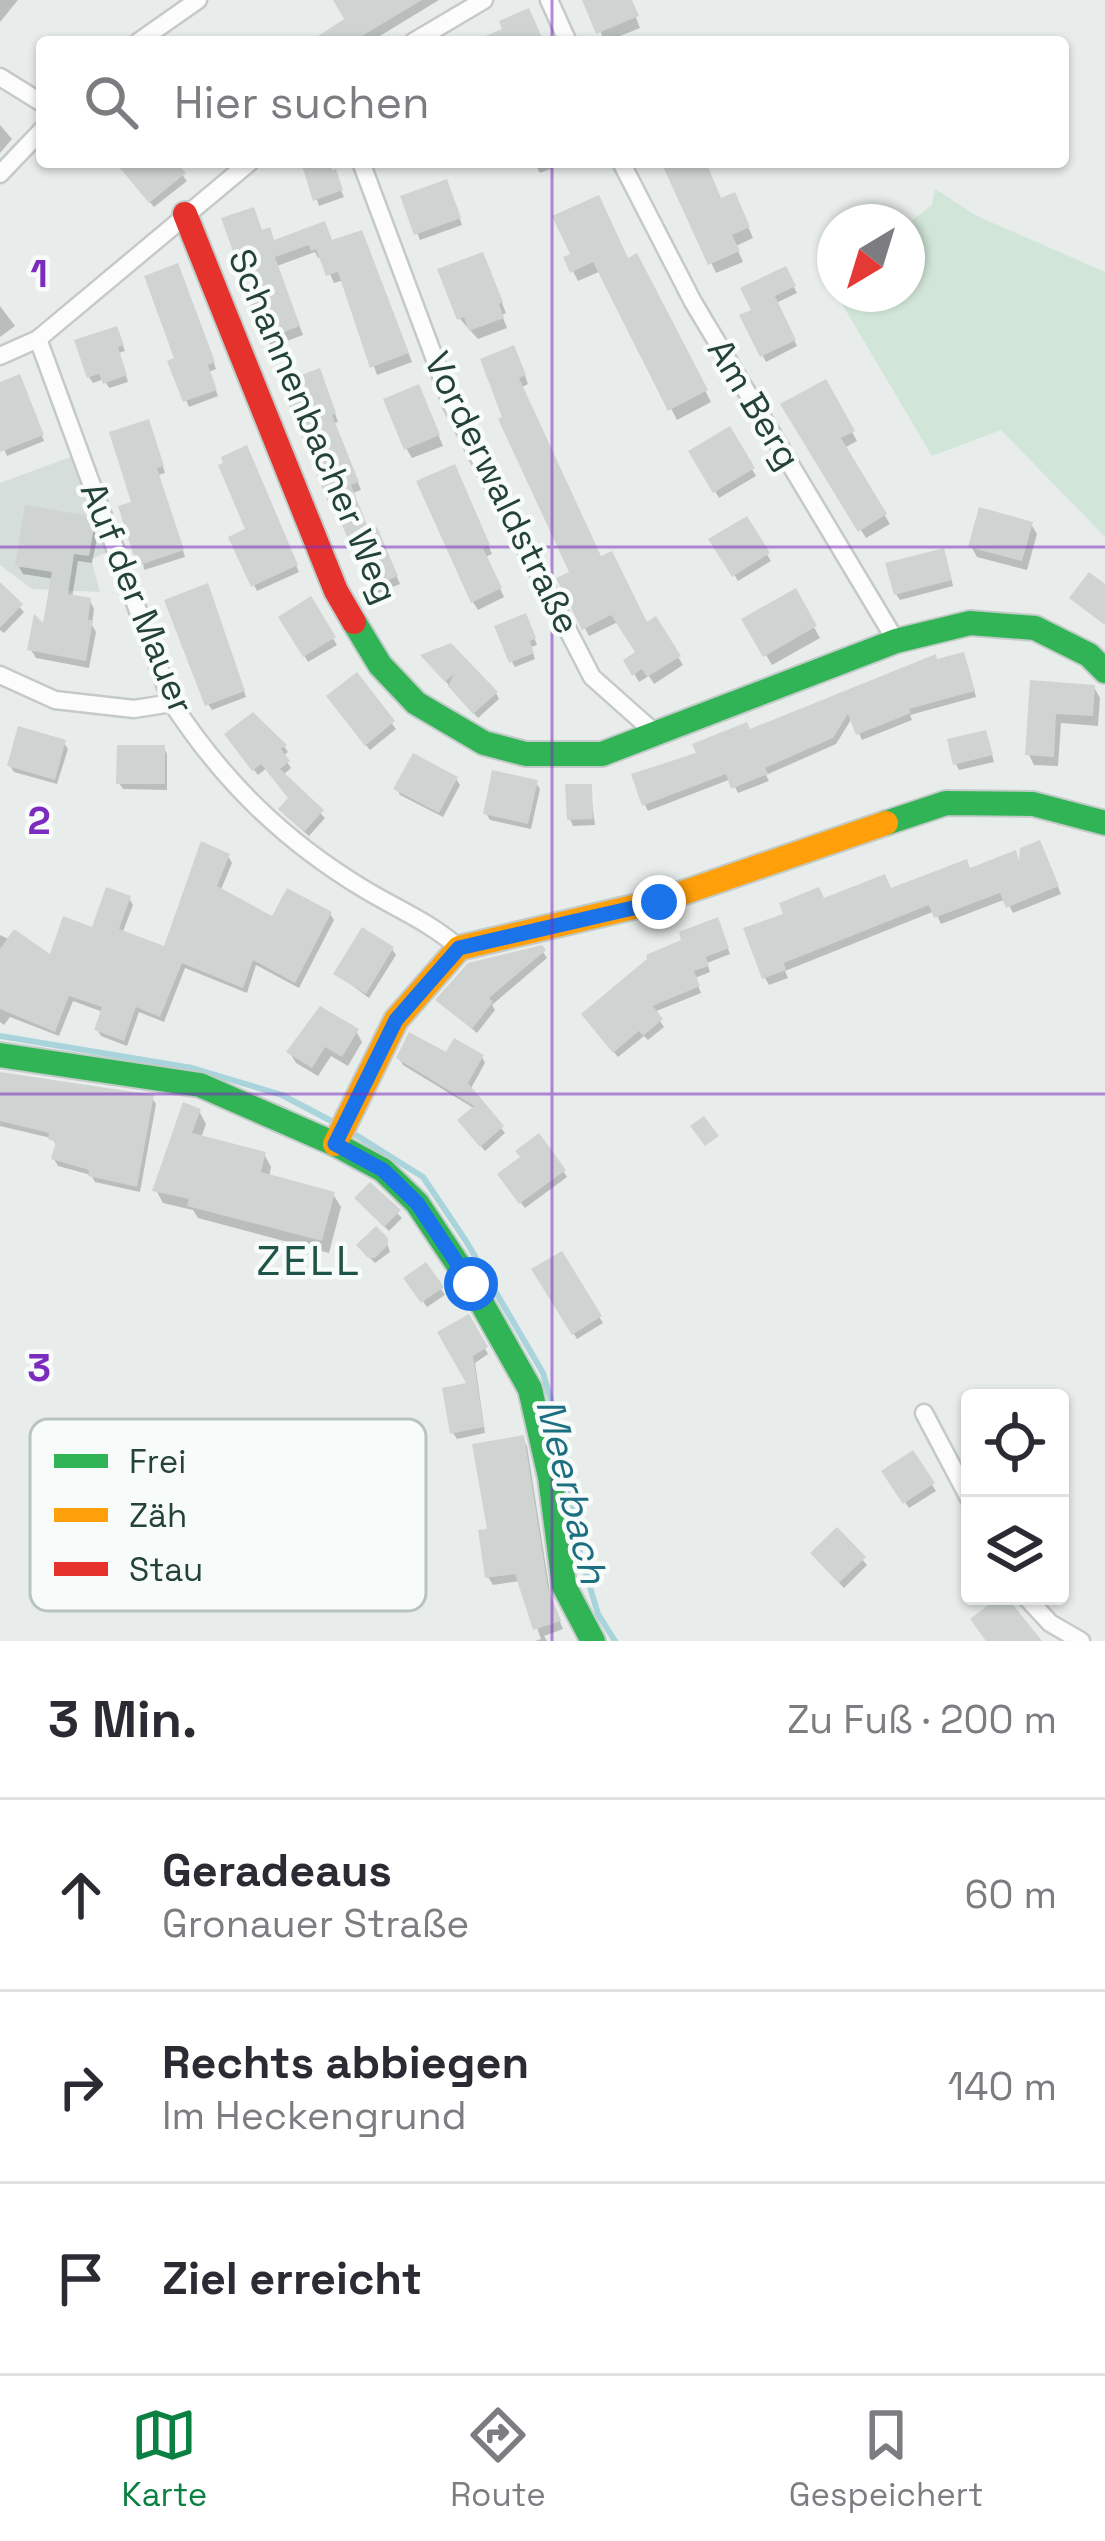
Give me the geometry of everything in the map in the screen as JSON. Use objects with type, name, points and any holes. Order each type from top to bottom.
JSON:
[{"type":"street","points":[[147,36],[198,0]]},
{"type":"street","points":[[423,36],[484,0]]},
{"type":"street","points":[[549,0],[565,36]]},
{"type":"street","points":[[0,77],[36,99]]},
{"type":"street","points":[[0,174],[36,136]]},
{"type":"street","points":[[0,356],[38,339],[242,168]]},
{"type":"street","name":"Vorderwaldstraße","points":[[363,168],[452,405],[592,677],[655,733]]},
{"type":"street","name":"Am Berg","points":[[624,168],[693,302],[896,641]]},
{"type":"street","name":"Schannenbacher Weg","points":[[185,214],[337,591],[380,665],[416,704],[484,743],[526,754],[602,754],[896,641],[970,623],[1035,628],[1089,655],[1105,671]]},
{"type":"street","name":"Auf der Mauer","points":[[38,339],[172,703],[207,756],[243,798],[285,834],[364,889],[437,928],[459,948]]},
{"type":"street","points":[[0,675],[55,700],[134,709],[172,703]]},
{"type":"street","points":[[341,1132],[396,1020],[459,948],[659,902],[946,803],[1034,804],[1105,824]]},
{"type":"street","points":[[0,1055],[200,1085],[341,1132],[417,1203],[471,1284],[530,1389],[550,1477],[564,1586],[593,1641]]},
{"type":"street","points":[[924,1413],[968,1497]]},
{"type":"street","points":[[1033,1605],[1050,1623],[1081,1641]]},
{"type":"shaded area","points":[[73,456],[110,551],[91,559],[100,592],[32,589],[0,565],[0,483]]},
{"type":"green space","points":[[935,189],[977,216],[1105,272],[1105,537],[1001,430],[932,456],[847,312],[925,312],[925,210],[932,205]]},
{"type":"building","points":[[333,0],[422,0],[362,36],[318,36],[344,19]]},
{"type":"building","points":[[582,0],[632,0],[639,16],[596,34]]},
{"type":"building","points":[[529,8],[541,36],[485,36],[502,29],[499,21]]},
{"type":"building","points":[[120,168],[181,168],[186,173],[149,203]]},
{"type":"building","points":[[303,168],[336,169],[343,190],[313,201]]},
{"type":"building","points":[[664,168],[708,168],[721,198],[735,192],[750,227],[732,235],[740,251],[708,265]]},
{"type":"building","points":[[447,179],[461,218],[414,235],[400,196]]},
{"type":"building","points":[[599,195],[628,258],[637,253],[708,390],[668,411],[593,262],[570,273],[563,257],[570,254],[552,216]]},
{"type":"building","points":[[254,207],[262,230],[270,227],[274,240],[325,221],[332,240],[362,230],[409,353],[370,368],[338,272],[326,276],[316,249],[311,251],[309,245],[275,257],[300,326],[263,340],[248,297],[259,293],[249,266],[245,267],[240,252],[234,254],[221,218]]},
{"type":"building","points":[[483,252],[503,302],[499,304],[504,318],[469,331],[464,317],[457,320],[437,269]]},
{"type":"building","points":[[178,263],[215,362],[208,365],[217,390],[183,402],[167,361],[174,358],[144,276]]},
{"type":"building","points":[[786,266],[796,286],[775,296],[796,340],[760,357],[739,315],[751,310],[740,288]]},
{"type":"building","points":[[117,326],[127,375],[103,384],[99,374],[87,378],[74,340]]},
{"type":"building","points":[[514,345],[526,375],[519,378],[601,556],[612,551],[647,622],[656,616],[681,656],[647,677],[642,669],[632,676],[623,660],[635,652],[611,615],[582,630],[556,578],[569,572],[498,419],[502,417],[480,359]]},
{"type":"building","points":[[320,368],[336,413],[332,415],[359,482],[351,485],[369,530],[377,527],[398,576],[369,588],[280,383]]},
{"type":"building","points":[[20,374],[44,435],[0,452],[0,382]]},
{"type":"building","points":[[826,379],[855,431],[841,438],[887,514],[858,532],[780,404]]},
{"type":"building","points":[[419,384],[440,435],[404,450],[383,399]]},
{"type":"building","points":[[149,419],[164,466],[157,468],[184,550],[137,566],[118,506],[131,502],[109,432]]},
{"type":"building","points":[[730,426],[755,468],[713,493],[688,451]]},
{"type":"building","points":[[247,445],[298,565],[251,587],[228,537],[245,529],[218,465],[223,463],[221,457]]},
{"type":"building","points":[[455,464],[490,545],[483,548],[502,588],[471,603],[416,481]]},
{"type":"building","points":[[25,505],[89,516],[94,527],[89,556],[74,554],[68,594],[91,598],[88,620],[93,620],[86,661],[27,650],[34,614],[43,623],[52,572],[15,566]]},
{"type":"building","points":[[979,507],[1033,522],[1022,561],[968,547]]},
{"type":"building","points":[[747,516],[770,553],[732,577],[708,539]]},
{"type":"building","points":[[944,548],[952,580],[894,595],[885,563]]},
{"type":"building","points":[[1089,572],[1105,584],[1105,625],[1069,598]]},
{"type":"building","points":[[0,582],[23,604],[0,628]]},
{"type":"building","points":[[208,583],[245,691],[205,706],[164,600]]},
{"type":"building","points":[[796,588],[817,626],[763,657],[741,619]]},
{"type":"building","points":[[311,596],[336,637],[303,657],[278,617]]},
{"type":"building","points":[[526,613],[536,638],[530,641],[534,653],[509,663],[494,626]]},
{"type":"building","points":[[451,643],[498,692],[473,714],[448,686],[454,674],[445,682],[420,655]]},
{"type":"building","points":[[964,652],[975,691],[909,709],[911,713],[856,735],[848,714],[833,738],[765,768],[768,774],[731,789],[726,774],[642,806],[631,774],[696,753],[692,744],[747,722],[750,729],[936,654],[937,659]]},
{"type":"building","points":[[357,672],[395,721],[365,746],[326,696]]},
{"type":"building","points":[[1030,680],[1095,685],[1093,716],[1056,714],[1054,757],[1025,755]]},
{"type":"building","points":[[253,712],[287,745],[281,749],[290,761],[280,769],[324,810],[304,832],[278,809],[288,798],[261,764],[252,771],[224,734]]},
{"type":"building","points":[[18,726],[66,740],[55,780],[7,766]]},
{"type":"building","points":[[986,730],[993,755],[953,765],[947,739]]},
{"type":"building","points":[[117,745],[165,745],[165,784],[116,784]]},
{"type":"building","points":[[413,753],[458,777],[439,813],[393,789]]},
{"type":"building","points":[[492,770],[538,780],[528,824],[483,814]]},
{"type":"building","points":[[565,784],[592,784],[593,819],[567,820]]},
{"type":"building","points":[[1040,840],[1059,886],[1006,908],[1000,893],[934,918],[929,905],[784,963],[786,970],[762,979],[743,928],[783,914],[779,903],[819,887],[824,898],[885,874],[891,888],[967,859],[970,868],[1016,850],[1019,862],[1020,848]]},
{"type":"building","points":[[201,841],[230,854],[217,886],[272,916],[287,888],[332,912],[295,983],[253,960],[243,988],[182,963],[160,1017],[136,1007],[124,1041],[94,1030],[102,1007],[69,996],[55,1032],[0,1009],[0,949],[14,929],[50,954],[63,916],[92,927],[106,887],[131,896],[119,929],[164,946]]},
{"type":"building","points":[[718,917],[729,948],[706,957],[709,966],[694,971],[700,986],[653,1006],[663,1019],[613,1053],[581,1014],[647,959],[646,955],[681,940],[679,932]]},
{"type":"building","points":[[362,927],[394,947],[366,994],[333,974]]},
{"type":"building","points":[[542,945],[546,950],[489,998],[493,1002],[472,1029],[435,1000],[468,963]]},
{"type":"building","points":[[320,1006],[359,1029],[342,1057],[325,1047],[312,1068],[286,1052]]},
{"type":"building","points":[[409,1032],[446,1052],[454,1038],[484,1055],[468,1083],[504,1126],[480,1147],[457,1120],[474,1106],[396,1058]]},
{"type":"building","points":[[0,1072],[154,1095],[137,1187],[88,1176],[89,1170],[51,1159],[56,1142],[48,1139],[49,1133],[0,1121]]},
{"type":"building","points":[[183,1102],[201,1109],[192,1133],[266,1152],[261,1172],[335,1192],[322,1241],[187,1206],[189,1199],[152,1191]]},
{"type":"building","points":[[704,1116],[719,1136],[705,1146],[690,1126]]},
{"type":"building","points":[[539,1133],[566,1170],[519,1204],[497,1174],[520,1157],[515,1151]]},
{"type":"building","points":[[370,1182],[401,1210],[384,1227],[354,1198]]},
{"type":"building","points":[[376,1226],[388,1238],[388,1245],[375,1258],[368,1258],[356,1245]]},
{"type":"building","points":[[562,1251],[602,1316],[572,1335],[531,1269]]},
{"type":"building","points":[[426,1262],[444,1287],[421,1303],[403,1278]]},
{"type":"building","points":[[469,1314],[488,1347],[473,1356],[484,1427],[450,1434],[442,1388],[466,1383],[437,1332]]},
{"type":"building","points":[[524,1435],[548,1588],[561,1621],[533,1630],[515,1574],[485,1578],[478,1530],[487,1529],[472,1444]]},
{"type":"building","points":[[913,1450],[935,1483],[903,1504],[881,1471]]},
{"type":"building","points":[[837,1527],[866,1557],[839,1583],[810,1553]]},
{"type":"building","points":[[988,1605],[1013,1605],[1042,1641],[986,1641],[970,1619]]},
{"type":"waterway","name":"Meerbach","points":[[0,1036],[192,1068],[282,1095],[337,1124]]},
{"type":"waterway","name":"Meerbach","points":[[348,1130],[423,1177],[543,1373],[565,1449],[580,1554],[598,1614],[615,1641]]},
{"type":"traffic: fast","points":[[354,622],[380,665],[416,703],[484,743],[526,754],[602,754],[896,641],[970,623],[1035,628],[1089,655],[1105,671]]},
{"type":"traffic: fast","points":[[886,823],[946,803],[1033,804],[1105,823]]},
{"type":"traffic: fast","points":[[0,1055],[200,1085],[383,1170],[417,1203],[471,1284],[530,1389],[550,1477],[564,1586],[593,1641]]},
{"type":"traffic: slow","points":[[335,1144],[396,1020],[459,948],[659,901],[886,823]]},
{"type":"traffic: jam","points":[[185,214],[336,591],[354,622]]},
{"type":"district","name":"ZELL","points":[[309,1260]]},
{"type":"route","points":[[471,1284],[417,1203],[383,1170],[335,1144],[349,1115],[396,1020],[459,948],[659,902]]}]
